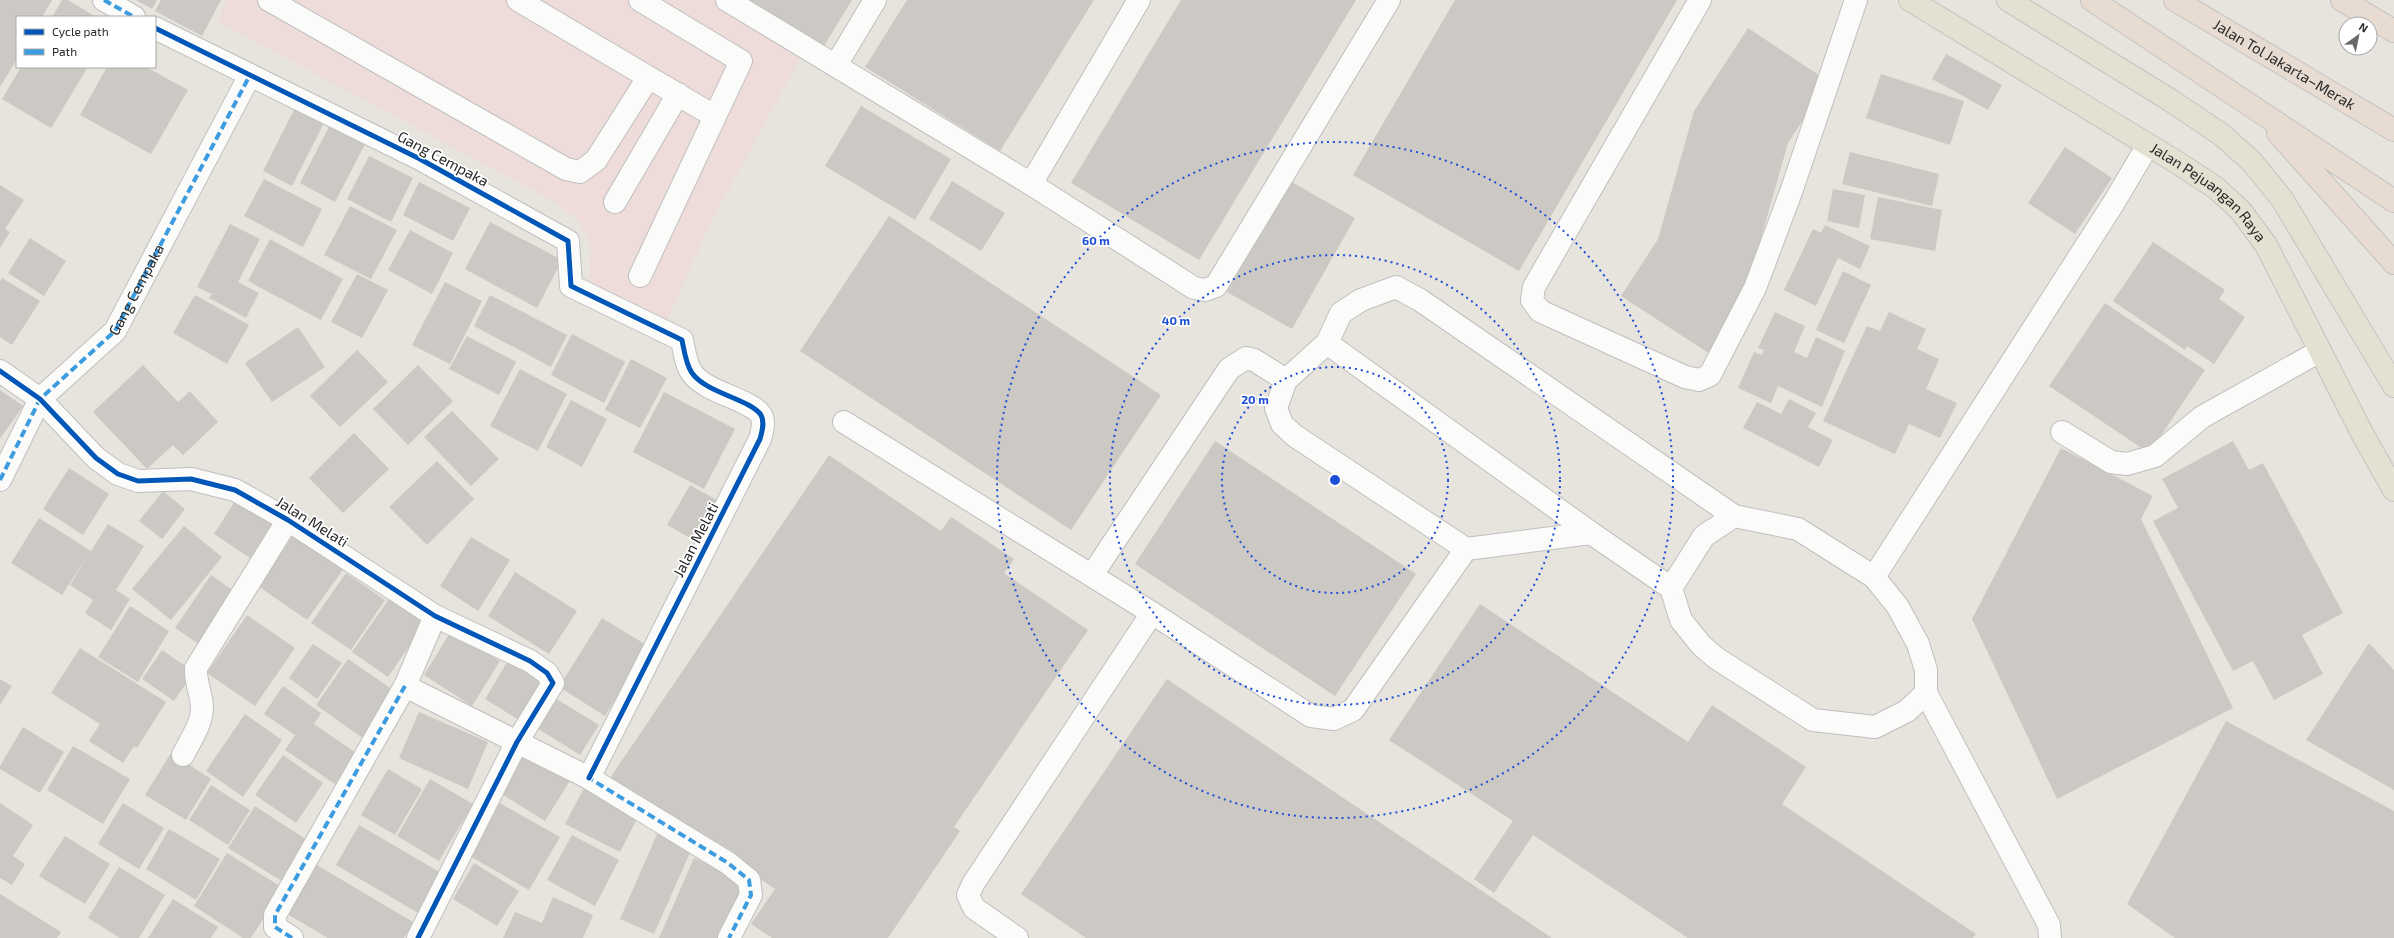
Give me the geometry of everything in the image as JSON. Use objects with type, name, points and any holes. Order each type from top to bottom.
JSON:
[{"type":"highway","points":[[2092,0],[2394,201]]},
{"type":"highway","name":"Jalan Tol Jakarta–Merak","points":[[2175,0],[2394,130]]},
{"type":"highway","points":[[2342,0],[2394,31]]},
{"type":"highway","points":[[2252,106],[2394,263]]},
{"type":"main road","name":"Jalan Pejuangan Raya","points":[[1910,0],[2216,188],[2240,210],[2266,245],[2363,435],[2394,490]]},
{"type":"main road","points":[[2008,0],[2170,100],[2222,136],[2252,162],[2282,199],[2394,386]]},
{"type":"street","points":[[104,0],[132,16]]},
{"type":"street","points":[[269,0],[566,169],[580,172],[596,160],[648,78]]},
{"type":"street","points":[[518,0],[714,116]]},
{"type":"street","points":[[640,0],[741,61],[640,276]]},
{"type":"street","points":[[727,0],[1031,184],[1194,288],[1205,290],[1216,286],[1389,0]]},
{"type":"street","points":[[836,65],[875,0]]},
{"type":"street","points":[[1031,184],[1139,0]]},
{"type":"street","points":[[1700,0],[1534,287],[1532,300],[1540,311],[1685,377],[1699,380],[1710,375],[1755,288],[1791,192],[1856,0]]},
{"type":"street","name":"Gang Cempaka","points":[[156,28],[426,162],[568,241],[571,286],[682,340]]},
{"type":"street","name":"Gang Cempaka","points":[[40,399],[115,331],[250,75]]},
{"type":"street","points":[[615,202],[678,94]]},
{"type":"street","points":[[1874,577],[2113,204],[2148,145]]},
{"type":"street","points":[[1591,533],[1466,549],[1295,436],[1286,428],[1282,424],[1276,408],[1286,380],[1327,343],[1341,313],[1362,300],[1396,287],[1420,300],[1734,516],[1798,529],[1874,577],[1898,607],[1918,644],[1926,670],[1926,693],[2049,925],[2050,938]]},
{"type":"street","name":"Jalan Melati","points":[[589,778],[760,439],[763,425],[761,415],[754,409],[703,384],[691,372],[682,340]]},
{"type":"street","points":[[1327,343],[1591,533],[1671,588],[1681,620],[1701,645],[1716,658],[1813,720],[1875,727],[1906,711],[1926,693]]},
{"type":"street","points":[[2062,432],[2111,462],[2127,464],[2155,456],[2202,417],[2320,351]]},
{"type":"street","points":[[1092,575],[1229,369],[1246,358],[1254,360],[1286,380]]},
{"type":"street","name":"Jalan Melati","points":[[0,371],[40,399],[96,458],[118,474],[138,481],[191,479],[235,490],[288,520],[435,616],[530,662],[547,673],[553,683],[517,742]]},
{"type":"street","points":[[0,480],[40,399]]},
{"type":"street","points":[[844,422],[1092,575],[1311,716],[1334,719],[1353,710],[1466,549]]},
{"type":"street","points":[[1671,588],[1704,536],[1734,516]]},
{"type":"street","points":[[183,755],[202,715],[202,707],[195,678],[196,668],[288,520]]},
{"type":"street","points":[[1017,938],[974,908],[968,895],[973,884],[1152,613]]},
{"type":"street","points":[[292,938],[274,927],[275,915],[405,686],[435,616]]},
{"type":"street","points":[[405,686],[589,778],[728,863],[748,880],[751,895],[729,938]]},
{"type":"street","points":[[418,938],[517,742]]},
{"type":"shaded area","points":[[227,0],[721,0],[804,51],[712,220],[662,331],[589,289],[591,246],[578,220],[555,202],[217,21]]},
{"type":"building","points":[[0,0],[52,0],[43,16],[16,16],[16,61],[0,87]]},
{"type":"building","points":[[62,0],[68,0],[94,16],[53,16]]},
{"type":"building","points":[[136,0],[157,0],[152,9]]},
{"type":"building","points":[[161,0],[221,0],[202,36],[155,11]]},
{"type":"building","points":[[732,0],[852,0],[819,54]]},
{"type":"building","points":[[907,0],[1094,0],[1000,151],[865,67]]},
{"type":"building","points":[[1181,0],[1356,0],[1199,260],[1071,183]]},
{"type":"building","points":[[1455,0],[1677,0],[1519,271],[1353,175]]},
{"type":"building","points":[[1748,28],[1828,81],[1788,143],[1753,267],[1753,283],[1710,354],[1621,296],[1658,239],[1694,111]]},
{"type":"building","points":[[1946,54],[2002,85],[1988,110],[1932,79]]},
{"type":"building","points":[[20,68],[87,68],[51,128],[2,99]]},
{"type":"building","points":[[106,68],[148,68],[188,90],[151,154],[80,115]]},
{"type":"building","points":[[1881,74],[1964,101],[1950,145],[1866,118]]},
{"type":"building","points":[[296,106],[325,121],[292,186],[263,171]]},
{"type":"building","points":[[861,106],[951,159],[915,220],[825,166]]},
{"type":"building","points":[[330,125],[365,144],[335,202],[300,183]]},
{"type":"building","points":[[2065,147],[2112,178],[2075,234],[2028,203]]},
{"type":"building","points":[[1850,152],[1939,174],[1932,206],[1842,184]]},
{"type":"building","points":[[369,156],[413,178],[391,222],[347,199]]},
{"type":"building","points":[[264,179],[322,209],[303,247],[244,216]]},
{"type":"building","points":[[952,181],[1005,213],[981,251],[929,219]]},
{"type":"building","points":[[1290,181],[1355,218],[1292,329],[1227,292]]},
{"type":"building","points":[[419,182],[470,208],[453,241],[403,215]]},
{"type":"building","points":[[0,185],[24,200],[5,229],[10,232],[0,248]]},
{"type":"building","points":[[1833,189],[1865,195],[1859,228],[1827,221]]},
{"type":"building","points":[[1878,197],[1942,210],[1935,251],[1870,239]]},
{"type":"building","points":[[350,206],[397,230],[371,279],[324,255]]},
{"type":"building","points":[[889,216],[1161,395],[1071,530],[800,351]]},
{"type":"building","points":[[490,222],[562,260],[537,308],[465,269]]},
{"type":"building","points":[[230,224],[260,239],[238,282],[259,293],[246,318],[209,298],[212,294],[197,287]]},
{"type":"building","points":[[1825,225],[1870,246],[1860,269],[1838,258],[1816,306],[1784,290],[1813,229],[1821,233]]},
{"type":"building","points":[[410,230],[453,253],[432,294],[388,270]]},
{"type":"building","points":[[30,238],[66,261],[44,296],[8,273]]},
{"type":"building","points":[[270,239],[343,279],[321,320],[248,281]]},
{"type":"building","points":[[2153,242],[2225,290],[2219,299],[2245,317],[2214,364],[2187,346],[2185,350],[2113,301]]},
{"type":"building","points":[[1843,271],[1871,285],[1844,343],[1816,330]]},
{"type":"building","points":[[357,274],[388,290],[362,338],[331,322]]},
{"type":"building","points":[[2,278],[40,301],[12,345],[0,337],[0,281]]},
{"type":"building","points":[[445,282],[482,301],[450,364],[412,345]]},
{"type":"building","points":[[195,295],[249,325],[227,364],[173,333]]},
{"type":"building","points":[[490,295],[567,335],[551,367],[474,326]]},
{"type":"building","points":[[2105,303],[2205,370],[2149,453],[2049,386]]},
{"type":"building","points":[[1775,312],[1805,326],[1794,352],[1807,358],[1816,337],[1845,351],[1822,407],[1778,386],[1771,403],[1738,388],[1754,352],[1762,355],[1764,350],[1758,348]]},
{"type":"building","points":[[1889,312],[1926,329],[1917,349],[1939,359],[1926,389],[1957,403],[1940,438],[1909,424],[1895,454],[1823,421],[1867,326],[1880,331]]},
{"type":"building","points":[[298,327],[325,367],[272,402],[245,363]]},
{"type":"building","points":[[572,334],[625,362],[604,403],[551,375]]},
{"type":"building","points":[[467,336],[516,362],[499,395],[449,369]]},
{"type":"building","points":[[357,350],[388,382],[340,427],[310,396]]},
{"type":"building","points":[[631,359],[667,378],[640,428],[605,410]]},
{"type":"building","points":[[143,365],[178,402],[190,391],[218,422],[183,455],[173,445],[147,469],[93,412]]},
{"type":"building","points":[[418,365],[453,401],[408,445],[373,409]]},
{"type":"building","points":[[520,369],[567,394],[538,451],[490,426]]},
{"type":"building","points":[[0,390],[23,406],[0,439]]},
{"type":"building","points":[[664,392],[735,429],[704,489],[633,452]]},
{"type":"building","points":[[1789,399],[1816,413],[1808,427],[1833,440],[1819,467],[1743,428],[1757,402],[1781,414]]},
{"type":"building","points":[[571,400],[607,419],[582,467],[546,447]]},
{"type":"building","points":[[452,411],[499,459],[471,486],[424,437]]},
{"type":"building","points":[[354,433],[389,469],[343,513],[309,478]]},
{"type":"building","points":[[1215,441],[1416,574],[1335,696],[1135,564]]},
{"type":"building","points":[[2233,441],[2249,470],[2263,463],[2343,613],[2302,635],[2323,674],[2274,700],[2253,661],[2233,671],[2153,521],[2178,508],[2162,479]]},
{"type":"building","points":[[2061,448],[2153,496],[2141,519],[2233,708],[2057,799],[1972,619]]},
{"type":"building","points":[[829,455],[941,531],[951,517],[1014,559],[1004,573],[1088,630],[954,827],[960,831],[888,938],[772,938],[751,924],[775,889],[610,778]]},
{"type":"building","points":[[437,461],[474,499],[427,545],[389,507]]},
{"type":"building","points":[[69,468],[109,494],[83,535],[43,509]]},
{"type":"building","points":[[690,485],[722,503],[699,543],[667,525]]},
{"type":"building","points":[[163,491],[185,509],[162,539],[139,521]]},
{"type":"building","points":[[235,501],[272,525],[250,558],[214,534]]},
{"type":"building","points":[[39,518],[91,551],[108,524],[144,546],[116,590],[130,599],[111,630],[85,613],[93,600],[70,585],[88,555],[62,595],[11,563]]},
{"type":"building","points":[[184,526],[222,557],[171,620],[132,589]]},
{"type":"building","points":[[294,534],[344,568],[307,620],[258,586]]},
{"type":"building","points":[[471,537],[510,560],[478,611],[440,586]]},
{"type":"building","points":[[515,572],[577,611],[549,654],[488,616]]},
{"type":"building","points":[[346,573],[385,600],[351,650],[311,623]]},
{"type":"building","points":[[211,575],[238,594],[202,646],[175,628]]},
{"type":"building","points":[[389,599],[425,623],[388,677],[352,652]]},
{"type":"building","points":[[1480,604],[1688,742],[1712,705],[1806,767],[1782,804],[1976,934],[1973,938],[1688,938],[1533,835],[1494,893],[1474,879],[1513,821],[1389,740]]},
{"type":"building","points":[[130,606],[169,631],[138,682],[98,657]]},
{"type":"building","points":[[247,615],[295,648],[255,706],[207,673]]},
{"type":"building","points":[[602,618],[648,646],[605,716],[559,687]]},
{"type":"building","points":[[451,631],[500,661],[472,706],[424,675]]},
{"type":"building","points":[[2369,643],[2394,670],[2394,790],[2306,740]]},
{"type":"building","points":[[313,644],[342,663],[317,699],[289,678]]},
{"type":"building","points":[[80,648],[166,702],[137,748],[134,746],[123,763],[89,741],[100,724],[51,693]]},
{"type":"building","points":[[162,650],[194,672],[174,701],[142,679]]},
{"type":"building","points":[[348,659],[396,692],[364,739],[316,705]]},
{"type":"building","points":[[509,659],[547,682],[522,722],[485,699]]},
{"type":"building","points":[[0,679],[12,686],[0,705]]},
{"type":"building","points":[[1167,679],[1552,938],[1086,938],[1021,894]]},
{"type":"building","points":[[283,686],[321,713],[314,724],[356,753],[335,784],[285,750],[295,735],[264,714]]},
{"type":"building","points":[[555,698],[599,725],[580,755],[537,728]]},
{"type":"building","points":[[419,712],[488,742],[468,789],[399,758]]},
{"type":"building","points":[[245,714],[282,740],[243,797],[206,771]]},
{"type":"building","points":[[2226,721],[2394,811],[2394,938],[2175,938],[2127,904]]},
{"type":"building","points":[[23,727],[64,752],[40,793],[0,769],[0,766]]},
{"type":"building","points":[[73,746],[130,779],[103,824],[47,790]]},
{"type":"building","points":[[522,749],[571,779],[545,821],[497,791]]},
{"type":"building","points":[[171,753],[211,779],[186,820],[145,795]]},
{"type":"building","points":[[283,755],[323,783],[296,823],[255,795]]},
{"type":"building","points":[[388,769],[422,789],[395,835],[361,815]]},
{"type":"building","points":[[430,779],[473,804],[439,861],[397,836]]},
{"type":"building","points":[[211,785],[250,810],[228,845],[189,820]]},
{"type":"building","points":[[585,786],[639,815],[620,852],[565,824]]},
{"type":"building","points":[[498,802],[560,837],[529,890],[468,855]]},
{"type":"building","points":[[0,803],[33,825],[13,856],[25,864],[12,885],[0,878]]},
{"type":"building","points":[[123,803],[164,828],[139,869],[98,844]]},
{"type":"building","points":[[255,806],[310,842],[285,883],[228,848]]},
{"type":"building","points":[[359,825],[443,874],[420,914],[336,865]]},
{"type":"building","points":[[169,829],[220,859],[196,900],[146,869]]},
{"type":"building","points":[[658,832],[693,846],[654,934],[620,919]]},
{"type":"building","points":[[572,835],[619,860],[595,906],[547,880]]},
{"type":"building","points":[[65,836],[110,864],[85,904],[39,876]]},
{"type":"building","points":[[227,853],[283,888],[251,938],[243,938],[194,906]]},
{"type":"building","points":[[694,858],[745,881],[720,938],[659,938]]},
{"type":"building","points":[[474,863],[519,891],[497,926],[453,899]]},
{"type":"building","points":[[315,864],[413,922],[404,938],[328,938],[287,914]]},
{"type":"building","points":[[119,867],[165,895],[139,938],[120,938],[88,918]]},
{"type":"building","points":[[0,894],[61,932],[57,938],[0,938]]},
{"type":"building","points":[[553,897],[593,915],[583,938],[503,938],[515,912],[542,923]]},
{"type":"building","points":[[173,899],[218,927],[211,938],[148,938]]},
{"type":"marked path","points":[[104,0],[132,16]]},
{"type":"marked path","points":[[0,480],[40,399],[115,331],[250,75]]},
{"type":"marked path","points":[[292,938],[275,927],[275,915],[405,686]]},
{"type":"marked path","points":[[590,775],[589,778],[728,863],[749,880],[751,895],[729,938]]},
{"type":"cycle path","points":[[156,28],[420,159],[568,241],[571,286],[682,340],[688,366],[699,380],[717,391],[748,404],[761,415],[763,424],[760,439],[589,778]]},
{"type":"cycle path","points":[[0,371],[40,399],[96,458],[118,474],[138,481],[191,479],[235,490],[288,520],[435,616],[530,661],[547,673],[553,683],[517,742],[418,938]]}]
